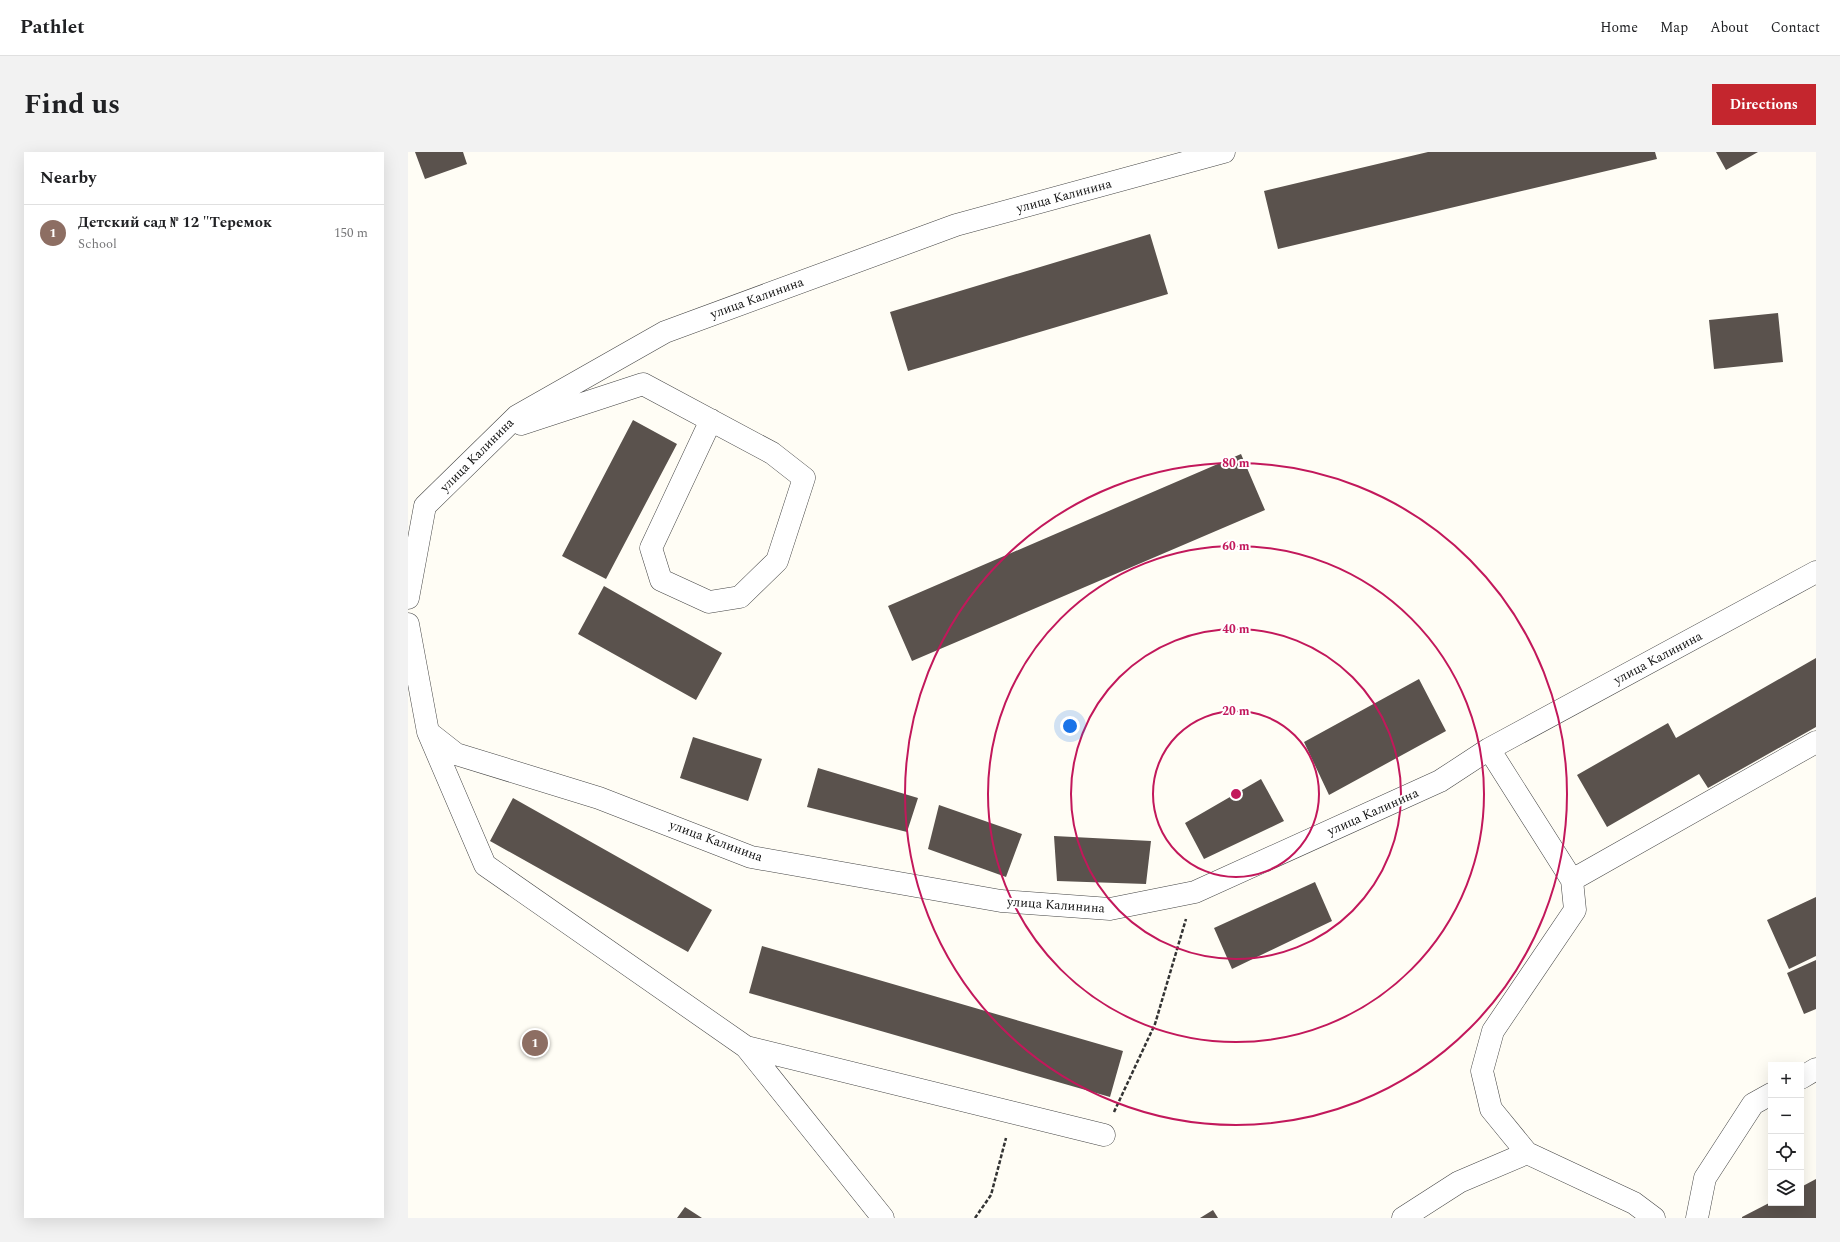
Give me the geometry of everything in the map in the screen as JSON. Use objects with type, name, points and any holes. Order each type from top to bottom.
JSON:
[{"type":"street","name":"улица Калинина","points":[[408,598],[425,506],[517,416],[665,332],[956,225],[1224,152]]},
{"type":"street","points":[[503,430],[643,384],[711,420],[772,453],[804,478],[777,561],[740,597],[709,602],[661,580],[652,548],[711,420]]},
{"type":"street","name":"улица Калинина","points":[[428,732],[456,754],[599,798],[751,857],[1001,902],[1110,909],[1195,892],[1440,782],[1489,749],[1816,572]]},
{"type":"street","points":[[408,624],[428,732],[485,866],[746,1047],[883,1218]]},
{"type":"street","points":[[1572,880],[1816,742]]},
{"type":"street","points":[[1489,749],[1572,880],[1575,910],[1493,1031],[1482,1071],[1491,1109],[1527,1153],[1634,1203],[1654,1218]]},
{"type":"street","points":[[746,1047],[1104,1135]]},
{"type":"street","points":[[1804,1076],[1816,1069]]},
{"type":"street","points":[[1697,1218],[1705,1178],[1753,1104],[1768,1096]]},
{"type":"street","points":[[1403,1218],[1459,1182],[1527,1153]]},
{"type":"path","points":[[1104,1135],[1155,1024],[1195,892]]},
{"type":"path","points":[[975,1218],[991,1195],[1013,1113]]},
{"type":"building","points":[[415,152],[463,152],[467,164],[425,179]]},
{"type":"building","points":[[1428,152],[1655,152],[1657,159],[1278,249],[1264,191]]},
{"type":"building","points":[[1716,152],[1758,152],[1726,170]]},
{"type":"building","points":[[1150,234],[1168,294],[908,371],[890,312]]},
{"type":"building","points":[[1778,313],[1783,362],[1714,369],[1709,320]]},
{"type":"building","points":[[633,420],[677,444],[606,579],[562,556]]},
{"type":"building","points":[[1241,454],[1265,510],[912,661],[888,606]]},
{"type":"building","points":[[604,586],[722,653],[696,700],[578,634]]},
{"type":"building","points":[[1816,658],[1816,727],[1708,788],[1699,774],[1607,827],[1577,775],[1668,723],[1676,738]]},
{"type":"building","points":[[1419,679],[1446,731],[1329,795],[1304,742]]},
{"type":"building","points":[[693,737],[762,759],[748,801],[680,778]]},
{"type":"building","points":[[818,768],[918,798],[907,832],[807,807]]},
{"type":"building","points":[[1261,779],[1284,821],[1204,859],[1185,823]]},
{"type":"building","points":[[513,798],[712,910],[688,952],[490,841]]},
{"type":"building","points":[[939,805],[1022,834],[1006,877],[928,849]]},
{"type":"building","points":[[1054,836],[1151,841],[1146,884],[1057,881]]},
{"type":"building","points":[[1315,882],[1332,921],[1232,969],[1214,928]]},
{"type":"building","points":[[1816,897],[1816,956],[1789,969],[1767,920]]},
{"type":"building","points":[[762,946],[1123,1051],[1110,1097],[749,993]]},
{"type":"building","points":[[1816,960],[1816,1009],[1804,1014],[1787,973]]},
{"type":"building","points":[[1816,1179],[1816,1218],[1742,1218],[1768,1204],[1768,1206],[1804,1206],[1804,1185]]},
{"type":"building","points":[[685,1207],[702,1218],[677,1218]]},
{"type":"building","points":[[1213,1210],[1218,1218],[1200,1218]]},
{"type":"place","name":"Детский сад № 12 \"Теремок","points":[[535,1043]]}]
